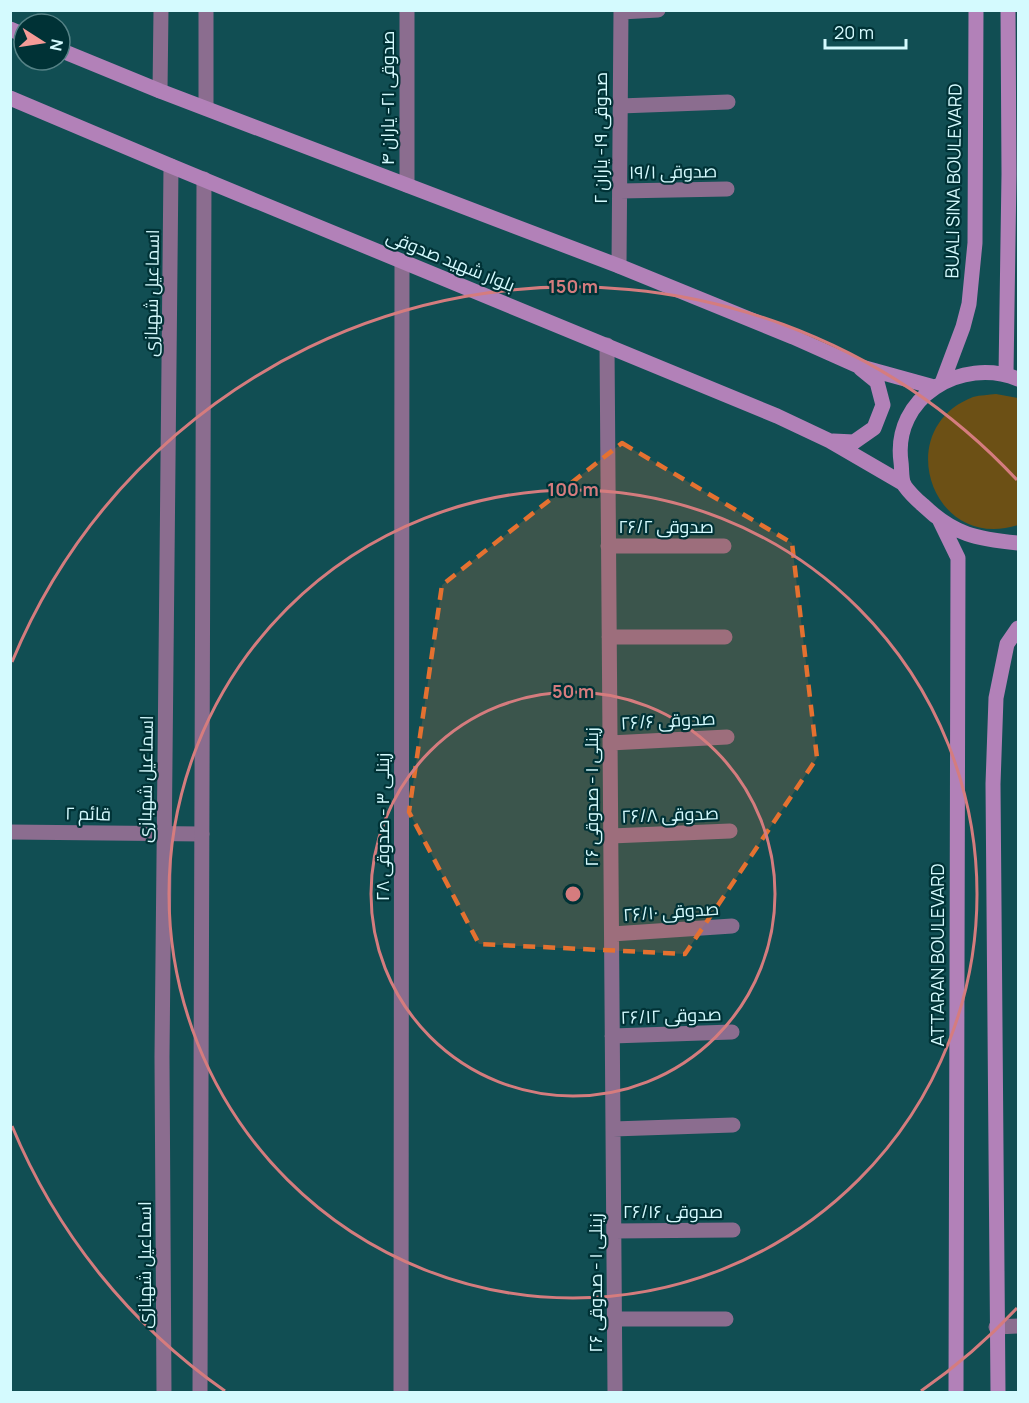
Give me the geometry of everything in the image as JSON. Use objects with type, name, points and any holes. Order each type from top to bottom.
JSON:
[{"type":"main road","name":"BUALI SINA BOULEVARD","points":[[938,385],[959,338],[969,304],[975,243],[975,10]]},
{"type":"main road","points":[[904,484],[899,451],[905,425],[918,403],[938,385],[957,376],[978,372],[1012,376],[1014,174],[1008,10]]},
{"type":"main road","points":[[72,55],[160,91],[619,266],[858,366],[938,385]]},
{"type":"main road","name":"بلوار شهید صدوقی","points":[[10,98],[777,416],[830,441],[904,484],[916,499],[940,521]]},
{"type":"main road","points":[[830,441],[854,442],[874,428],[883,405],[877,382],[858,366]]},
{"type":"main road","points":[[940,521],[968,536],[1018,543]]},
{"type":"main road","name":"ATTARAN BOULEVARD","points":[[940,521],[958,558],[956,1392]]},
{"type":"main road","points":[[998,1392],[993,806],[995,709],[1007,644],[1018,627]]},
{"type":"street","points":[[160,10],[160,91]]},
{"type":"street","points":[[206,10],[206,108]]},
{"type":"street","name":"صدوقی ۲۱- یاران ۴","points":[[406,10],[407,185]]},
{"type":"street","points":[[621,11],[658,10]]},
{"type":"street","name":"صدوقی ۱۹- یاران ۲","points":[[619,266],[621,11]]},
{"type":"street","points":[[620,106],[728,102]]},
{"type":"street","name":"اسماعیل شهبازی","points":[[164,1392],[162,1057],[171,166]]},
{"type":"street","points":[[200,1392],[204,179]]},
{"type":"street","name":"صدوقی ۱۹/۱","points":[[620,191],[727,189]]},
{"type":"street","name":"زینلی ۳ - صدوقی ۲۸","points":[[401,1392],[402,262]]},
{"type":"street","name":"زینلی ۱ - صدوقی ۲۶","points":[[607,345],[615,1392]]},
{"type":"street","name":"صدوقی ۲۶/۲","points":[[608,546],[724,546]]},
{"type":"street","points":[[609,637],[725,637]]},
{"type":"street","name":"صدوقی ۲۶/۶","points":[[610,742],[727,737]]},
{"type":"street","name":"صدوقی ۲۶/۸","points":[[611,836],[730,831]]},
{"type":"street","name":"قائم ۲","points":[[10,832],[202,834]]},
{"type":"street","name":"صدوقی ۲۶/۱۰","points":[[612,934],[732,926]]},
{"type":"street","name":"صدوقی ۲۶/۱۲","points":[[612,1036],[732,1032]]},
{"type":"street","points":[[613,1129],[733,1125]]},
{"type":"street","name":"صدوقی ۲۶/۱۶","points":[[614,1231],[733,1230]]},
{"type":"street","points":[[615,1319],[726,1319]]},
{"type":"street","points":[[996,1327],[1018,1326]]},
{"type":"highlighted area","points":[[622,443],[792,543],[817,758],[685,954],[479,944],[409,812],[442,585]]},
{"type":"shaded area","points":[[996,394],[1018,398],[1018,525],[988,529],[963,521],[944,505],[932,484],[928,459],[933,434],[948,413],[973,397]]}]
